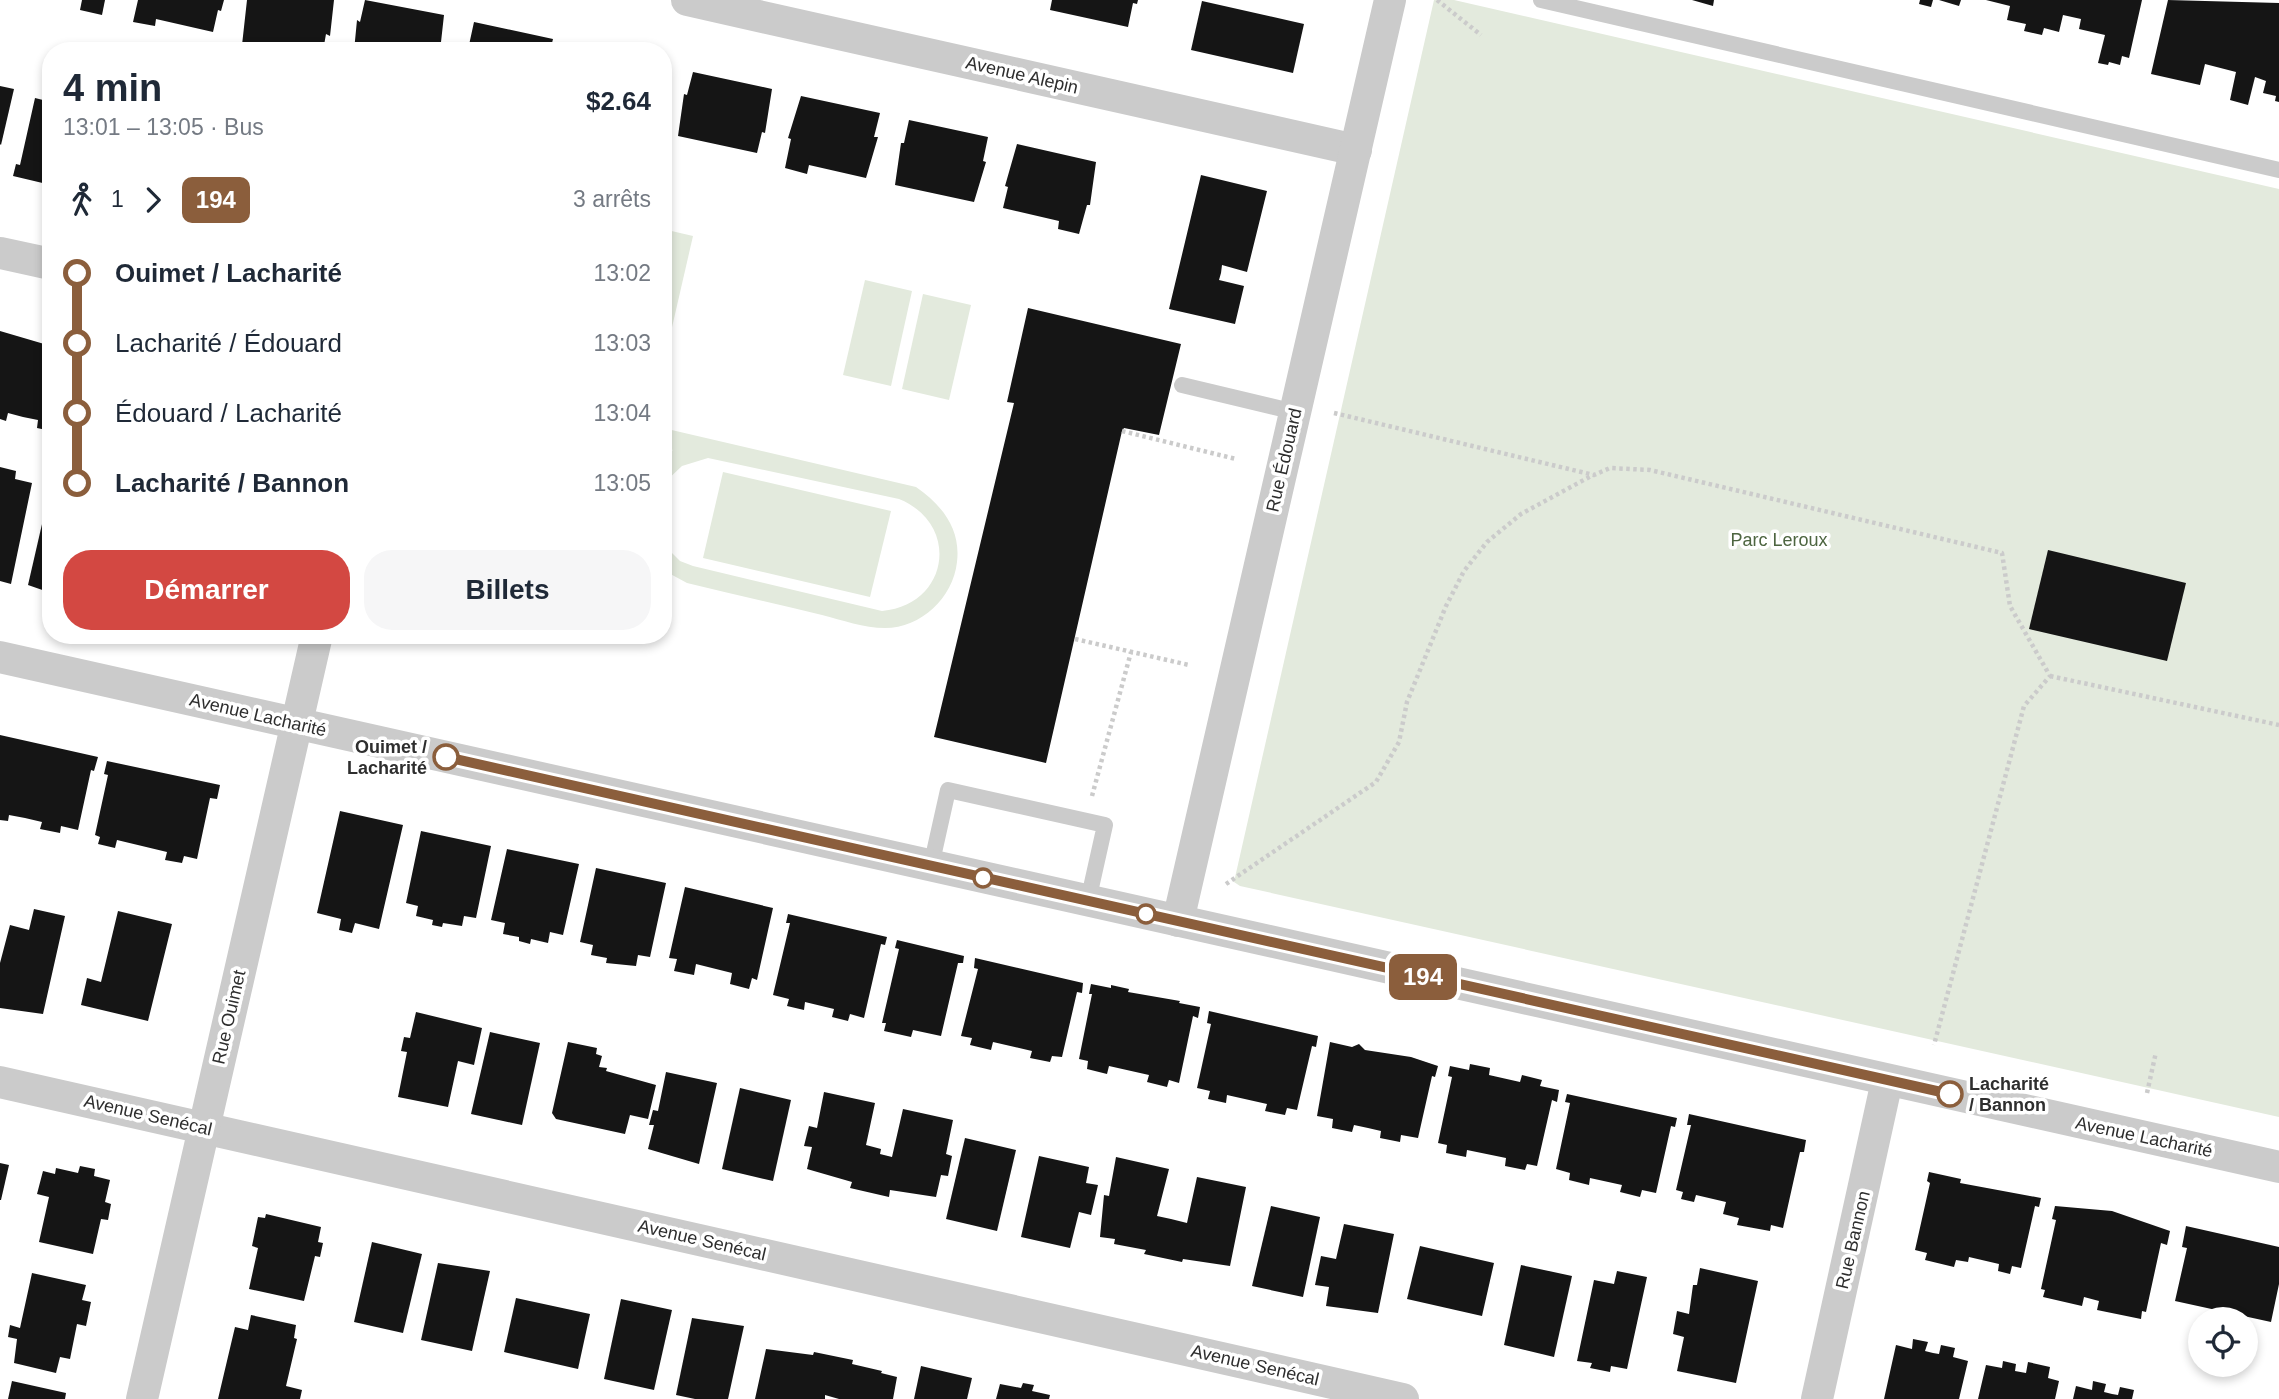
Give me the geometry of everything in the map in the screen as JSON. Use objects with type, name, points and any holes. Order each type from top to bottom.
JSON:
[{"type":"street","name":"Avenue Alepin","points":[[687,0],[1356,150]]},
{"type":"street","name":"Rue Édouard","points":[[1178,921],[1390,0]]},
{"type":"street","points":[[0,253],[42,262]]},
{"type":"street","name":"Rue Ouimet","points":[[142,1399],[315,644]]},
{"type":"street","name":"Avenue Lacharité","points":[[0,657],[2279,1167]]},
{"type":"street","name":"Rue Bannon","points":[[1817,1399],[1887,1081]]},
{"type":"street","name":"Avenue Senécal","points":[[0,1082],[1403,1399]]},
{"type":"lane","points":[[1541,0],[2279,170]]},
{"type":"lane","points":[[1182,385],[1295,412]]},
{"type":"lane","points":[[931,866],[948,790],[1105,825],[1088,901]]},
{"type":"path","points":[[1437,0],[1481,35]]},
{"type":"path","points":[[1334,413],[1594,475]]},
{"type":"path","points":[[1122,431],[1236,459]]},
{"type":"path","points":[[1226,884],[1376,782],[1399,742],[1407,702],[1446,606],[1464,571],[1488,542],[1521,514],[1610,468],[1650,470],[2001,553],[2010,606],[2050,676],[2279,725]]},
{"type":"path","points":[[1075,639],[1189,665]]},
{"type":"path","points":[[1097,775],[1131,652]]},
{"type":"path","points":[[1934,1045],[2024,706],[2050,676]]},
{"type":"path","points":[[2147,1093],[2156,1052]]},
{"type":"green space","name":"Parc Leroux","points":[[1434,0],[1454,0],[2279,189],[2279,1117],[1240,886],[1234,882]]},
{"type":"green space","points":[[672,231],[693,236],[672,327]]},
{"type":"green space","points":[[865,280],[912,291],[891,386],[843,375]]},
{"type":"green space","points":[[923,294],[971,305],[949,400],[902,389]]},
{"type":"green space","points":[[672,430],[916,487],[934,502],[953,529],[957,562],[949,587],[942,599],[923,617],[898,627],[877,628],[687,583],[672,575],[672,553],[680,561],[693,566],[882,611],[905,605],[922,594],[933,580],[939,562],[939,544],[932,526],[919,511],[899,499],[708,458],[682,466],[672,475]]},
{"type":"green space","points":[[723,472],[891,511],[870,597],[703,558]]},
{"type":"building","points":[[82,0],[105,0],[102,15],[80,10]]},
{"type":"building","points":[[138,0],[224,0],[221,11],[218,10],[213,32],[156,19],[155,26],[133,22]]},
{"type":"building","points":[[247,0],[334,0],[330,36],[326,34],[325,42],[242,42]]},
{"type":"building","points":[[365,0],[444,15],[441,42],[355,42],[357,20],[360,22]]},
{"type":"building","points":[[1052,0],[1138,0],[1137,4],[1133,3],[1128,27],[1050,10]]},
{"type":"building","points":[[1692,0],[1714,0],[1713,6]]},
{"type":"building","points":[[1920,0],[1933,0],[1931,7],[1919,4]]},
{"type":"building","points":[[1939,0],[1961,0],[1959,6]]},
{"type":"building","points":[[1986,0],[2142,0],[2129,58],[2122,56],[2120,65],[2109,62],[2108,65],[2098,63],[2105,35],[2079,29],[2081,19],[2063,15],[2059,32],[2044,28],[2042,35],[2024,31],[2026,24],[2007,20],[2010,6]]},
{"type":"building","points":[[2168,0],[2279,3],[2279,102],[2275,101],[2276,96],[2263,93],[2266,81],[2255,77],[2248,105],[2230,100],[2236,72],[2205,64],[2200,85],[2151,74]]},
{"type":"building","points":[[1202,1],[1304,24],[1293,73],[1191,50]]},
{"type":"building","points":[[474,22],[553,39],[552,42],[470,42]]},
{"type":"building","points":[[693,72],[772,89],[765,133],[762,132],[757,153],[678,136],[684,94],[687,95]]},
{"type":"building","points":[[0,86],[14,89],[1,145],[0,144]]},
{"type":"building","points":[[801,96],[880,113],[874,137],[878,137],[866,178],[809,165],[807,174],[785,168],[791,139],[788,138]]},
{"type":"building","points":[[35,98],[42,100],[42,183],[13,176],[16,164],[20,165]]},
{"type":"building","points":[[909,120],[988,137],[983,161],[986,162],[974,202],[895,185],[901,143],[904,143]]},
{"type":"building","points":[[1017,144],[1096,162],[1090,205],[1087,205],[1079,234],[1058,229],[1059,221],[1003,208],[1008,187],[1005,186]]},
{"type":"building","points":[[1201,175],[1267,191],[1247,272],[1222,265],[1219,280],[1244,286],[1235,324],[1169,309]]},
{"type":"building","points":[[1028,308],[1181,344],[1159,435],[1124,428],[1122,431],[1046,763],[934,737],[1014,403],[1007,402]]},
{"type":"building","points":[[0,331],[42,343],[42,429],[37,428],[38,420],[8,413],[6,421],[0,419]]},
{"type":"building","points":[[0,467],[16,471],[15,479],[32,483],[11,584],[0,581]]},
{"type":"building","points":[[42,524],[42,590],[28,585]]},
{"type":"building","points":[[2048,550],[2186,583],[2167,661],[2029,629]]},
{"type":"building","points":[[0,735],[98,757],[94,771],[91,770],[78,830],[61,826],[60,833],[40,829],[42,822],[9,815],[8,821],[0,820]]},
{"type":"building","points":[[107,761],[220,785],[217,799],[210,798],[197,859],[184,856],[182,863],[165,860],[167,852],[117,840],[115,848],[98,844],[100,837],[95,835],[108,775],[104,774]]},
{"type":"building","points":[[340,811],[403,825],[379,929],[355,923],[352,933],[339,930],[341,919],[317,913]]},
{"type":"building","points":[[421,831],[491,846],[476,918],[464,916],[462,926],[443,923],[442,927],[432,925],[433,920],[416,916],[418,906],[406,903]]},
{"type":"building","points":[[507,849],[579,864],[563,935],[550,932],[548,943],[531,939],[530,944],[519,941],[519,937],[503,934],[505,923],[491,920]]},
{"type":"building","points":[[596,868],[666,883],[650,957],[638,955],[636,966],[606,963],[607,958],[591,955],[593,945],[580,942]]},
{"type":"building","points":[[685,887],[773,908],[757,980],[752,978],[749,989],[730,984],[732,973],[696,964],[694,975],[674,971],[677,959],[669,958]]},
{"type":"building","points":[[34,909],[65,916],[43,1014],[0,1008],[0,963],[10,925],[29,930]]},
{"type":"building","points":[[118,911],[172,924],[148,1021],[81,1005],[87,978],[101,982]]},
{"type":"building","points":[[788,914],[887,937],[885,945],[881,944],[864,1018],[850,1014],[848,1021],[832,1017],[834,1009],[805,1002],[804,1010],[787,1006],[789,999],[773,995],[790,923],[786,923]]},
{"type":"building","points":[[897,940],[964,956],[963,963],[958,963],[941,1036],[913,1030],[911,1037],[884,1031],[886,1023],[882,1023],[899,949],[895,948]]},
{"type":"building","points":[[975,958],[1083,983],[1082,993],[1077,992],[1062,1057],[1052,1056],[1050,1062],[1030,1058],[1032,1051],[993,1042],[991,1050],[970,1045],[972,1038],[961,1036],[978,969],[974,968]]},
{"type":"building","points":[[1091,984],[1111,988],[1111,985],[1129,989],[1128,992],[1200,1007],[1198,1018],[1193,1016],[1179,1083],[1169,1080],[1167,1087],[1147,1082],[1149,1075],[1109,1066],[1107,1074],[1087,1069],[1088,1061],[1079,1059],[1092,994],[1089,994]]},
{"type":"building","points":[[1209,1011],[1318,1036],[1316,1047],[1312,1046],[1297,1110],[1287,1108],[1285,1115],[1265,1111],[1267,1104],[1227,1095],[1226,1103],[1208,1099],[1210,1091],[1197,1088],[1211,1024],[1207,1023]]},
{"type":"building","points":[[416,1012],[482,1028],[474,1065],[458,1061],[448,1107],[398,1097],[407,1052],[401,1051],[404,1037],[410,1038]]},
{"type":"building","points":[[490,1032],[540,1043],[522,1125],[471,1114]]},
{"type":"building","points":[[568,1042],[597,1048],[596,1054],[602,1056],[599,1067],[607,1068],[606,1071],[656,1085],[648,1119],[630,1115],[625,1134],[556,1119],[552,1113]]},
{"type":"building","points":[[1330,1042],[1352,1047],[1359,1044],[1365,1050],[1411,1057],[1438,1066],[1435,1077],[1432,1076],[1418,1138],[1401,1135],[1400,1142],[1380,1138],[1381,1131],[1354,1125],[1352,1132],[1332,1128],[1333,1119],[1317,1116]]},
{"type":"building","points":[[1470,1064],[1490,1068],[1489,1075],[1520,1082],[1522,1075],[1542,1080],[1540,1086],[1559,1090],[1557,1102],[1552,1100],[1537,1166],[1527,1164],[1525,1170],[1505,1166],[1506,1158],[1467,1150],[1466,1157],[1446,1153],[1447,1145],[1438,1143],[1452,1077],[1448,1076],[1450,1066],[1469,1070]]},
{"type":"building","points":[[666,1072],[717,1083],[699,1164],[648,1149],[654,1125],[649,1125],[653,1110],[658,1111]]},
{"type":"building","points":[[740,1088],[791,1100],[773,1181],[722,1169]]},
{"type":"building","points":[[824,1092],[875,1103],[866,1145],[881,1149],[880,1154],[892,1157],[903,1109],[953,1120],[946,1154],[952,1156],[948,1176],[941,1175],[936,1197],[890,1190],[889,1197],[850,1188],[852,1182],[807,1169],[812,1147],[804,1146],[809,1126],[817,1128]]},
{"type":"building","points":[[1567,1094],[1677,1118],[1675,1127],[1671,1126],[1656,1193],[1642,1190],[1640,1197],[1620,1192],[1622,1185],[1590,1178],[1589,1185],[1569,1180],[1570,1173],[1556,1169],[1570,1103],[1565,1102]]},
{"type":"building","points":[[1689,1114],[1806,1140],[1804,1152],[1800,1152],[1783,1228],[1771,1225],[1770,1231],[1737,1225],[1739,1218],[1723,1214],[1726,1202],[1696,1195],[1694,1202],[1681,1199],[1683,1192],[1676,1190],[1691,1125],[1687,1125]]},
{"type":"building","points":[[965,1138],[1016,1150],[997,1231],[946,1219]]},
{"type":"building","points":[[1039,1156],[1089,1167],[1086,1183],[1098,1185],[1091,1215],[1079,1212],[1070,1248],[1021,1237]]},
{"type":"building","points":[[1116,1157],[1169,1169],[1157,1216],[1187,1223],[1197,1177],[1246,1187],[1230,1266],[1183,1259],[1182,1262],[1144,1254],[1146,1250],[1114,1244],[1115,1239],[1100,1237],[1104,1195],[1109,1196]]},
{"type":"building","points":[[0,1163],[9,1165],[1,1200],[0,1200]]},
{"type":"building","points":[[80,1166],[95,1169],[94,1176],[110,1180],[105,1202],[111,1204],[108,1220],[101,1219],[93,1254],[39,1242],[49,1197],[37,1194],[43,1171],[55,1174],[56,1168],[78,1173]]},
{"type":"building","points":[[1929,1172],[1961,1179],[1960,1183],[2041,1198],[2039,1207],[2035,1206],[2021,1268],[2012,1266],[2010,1274],[1998,1271],[1999,1264],[1969,1257],[1968,1262],[1956,1260],[1954,1267],[1925,1260],[1927,1253],[1915,1250],[1930,1183],[1927,1181]]},
{"type":"building","points":[[1271,1206],[1320,1217],[1303,1297],[1252,1286]]},
{"type":"building","points":[[2055,1206],[2112,1211],[2170,1231],[2167,1245],[2161,1243],[2146,1312],[2142,1311],[2141,1319],[2097,1310],[2099,1301],[2084,1297],[2082,1306],[2043,1297],[2045,1290],[2041,1289],[2056,1220],[2052,1219]]},
{"type":"building","points":[[266,1214],[321,1227],[318,1242],[323,1243],[320,1257],[315,1256],[304,1301],[249,1289],[258,1248],[252,1246],[258,1217],[265,1218]]},
{"type":"building","points":[[1344,1224],[1394,1234],[1378,1313],[1326,1306],[1329,1287],[1315,1285],[1321,1256],[1336,1259]]},
{"type":"building","points":[[2186,1226],[2279,1247],[2279,1284],[2271,1322],[2258,1319],[2258,1307],[2202,1307],[2175,1301],[2187,1248],[2182,1247]]},
{"type":"building","points":[[372,1242],[422,1254],[403,1333],[354,1322]]},
{"type":"building","points":[[1420,1246],[1494,1263],[1482,1316],[1407,1299]]},
{"type":"building","points":[[438,1263],[490,1271],[472,1351],[421,1340]]},
{"type":"building","points":[[1521,1265],[1572,1276],[1554,1357],[1504,1345]]},
{"type":"building","points":[[1700,1268],[1758,1281],[1736,1383],[1677,1371],[1684,1337],[1673,1334],[1677,1311],[1689,1314],[1693,1285],[1697,1285]]},
{"type":"building","points":[[1617,1271],[1647,1277],[1627,1369],[1611,1366],[1610,1372],[1590,1368],[1592,1363],[1577,1361],[1594,1280],[1614,1284]]},
{"type":"building","points":[[32,1273],[86,1285],[82,1300],[91,1302],[86,1326],[77,1324],[70,1359],[60,1357],[56,1373],[14,1363],[17,1339],[8,1337],[10,1325],[20,1328]]},
{"type":"building","points":[[516,1298],[590,1314],[578,1369],[504,1352]]},
{"type":"building","points":[[621,1299],[672,1310],[654,1390],[604,1379]]},
{"type":"building","points":[[251,1315],[296,1325],[294,1338],[297,1339],[286,1386],[302,1390],[300,1399],[218,1399],[235,1327],[248,1330]]},
{"type":"building","points":[[692,1318],[744,1326],[728,1399],[695,1399],[676,1395]]},
{"type":"building","points":[[1913,1339],[1928,1342],[1925,1351],[1933,1353],[1939,1354],[1941,1345],[1955,1348],[1953,1357],[1968,1361],[1959,1399],[1884,1399],[1896,1345],[1912,1349]]},
{"type":"building","points":[[766,1349],[813,1355],[814,1352],[853,1360],[852,1364],[882,1371],[881,1373],[897,1377],[893,1399],[839,1399],[825,1395],[825,1399],[755,1399]]},
{"type":"building","points":[[2003,1361],[2016,1364],[2015,1371],[2026,1373],[2028,1362],[2050,1367],[2048,1378],[2059,1381],[2055,1399],[1978,1399],[1986,1365],[2002,1368]]},
{"type":"building","points":[[921,1366],[972,1378],[967,1399],[914,1399]]},
{"type":"building","points":[[12,1381],[66,1393],[65,1399],[8,1399]]},
{"type":"building","points":[[2093,1381],[2106,1384],[2104,1392],[2112,1394],[2118,1395],[2120,1387],[2134,1390],[2132,1399],[2073,1399],[2076,1386],[2092,1390]]},
{"type":"building","points":[[1023,1383],[1034,1385],[1032,1391],[1050,1395],[1049,1399],[996,1399],[1000,1384],[1021,1388]]},
{"type":"bus line","name":"194","points":[[446,757],[1950,1094]]},
{"type":"place","name":"Ouimet / Lacharité","points":[[446,757]]},
{"type":"place","name":"Lacharité / Bannon","points":[[1950,1094]]}]
